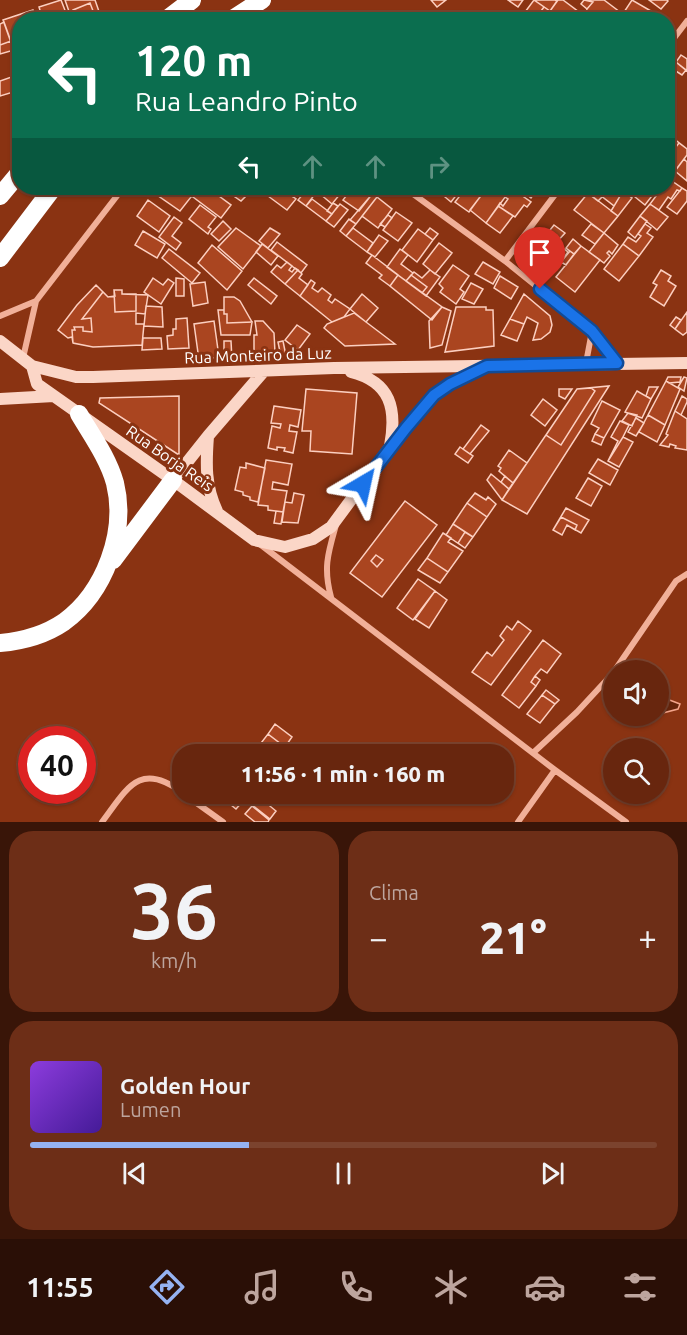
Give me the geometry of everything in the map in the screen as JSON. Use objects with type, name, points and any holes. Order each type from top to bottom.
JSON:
[{"type":"highway","points":[[176,12],[192,0]]},
{"type":"highway","points":[[243,12],[262,0]]},
{"type":"highway","points":[[0,196],[12,182]]},
{"type":"highway","points":[[0,258],[48,195]]},
{"type":"highway","points":[[79,414],[105,459],[118,499],[116,536],[105,572]]},
{"type":"highway","points":[[0,644],[28,639],[65,621],[81,607],[173,480]]},
{"type":"street","points":[[675,37],[687,21]]},
{"type":"street","points":[[28,362],[36,302],[118,195]]},
{"type":"street","points":[[415,195],[505,261],[592,331],[617,363]]},
{"type":"street","points":[[505,261],[555,195]]},
{"type":"street","points":[[0,316],[36,302]]},
{"type":"street","points":[[586,363],[592,331]]},
{"type":"street","name":"Rua Borja Reis","points":[[2,345],[28,362],[37,384],[217,512],[626,822]]},
{"type":"street","name":"Rua Monteiro da Luz","points":[[28,362],[76,377],[334,368],[687,363]]},
{"type":"street","name":"Rua Monteiro da Luz","points":[[254,540],[285,547],[301,544],[320,536],[337,521],[390,447],[434,395],[450,384],[487,366]]},
{"type":"street","points":[[334,368],[365,376],[376,382],[383,390],[394,416],[390,447]]},
{"type":"street","points":[[173,480],[264,370]]},
{"type":"street","points":[[0,399],[54,396]]},
{"type":"street","points":[[208,436],[205,473],[210,496],[217,512]]},
{"type":"street","points":[[331,597],[326,579],[326,567],[337,521]]},
{"type":"street","points":[[622,660],[676,581],[687,574]]},
{"type":"street","points":[[533,753],[577,712],[603,683]]},
{"type":"street","points":[[518,822],[555,770]]},
{"type":"street","points":[[102,822],[128,787],[139,779],[161,780],[172,786]]},
{"type":"street","points":[[199,804],[223,822]]},
{"type":"shaded area","points":[[669,700],[680,704],[678,709],[669,711]]},
{"type":"building","points":[[61,0],[66,12],[41,12],[39,7]]},
{"type":"building","points":[[65,0],[95,0],[99,12],[69,12]]},
{"type":"building","points":[[431,0],[446,0],[437,7]]},
{"type":"building","points":[[508,0],[523,0],[518,7]]},
{"type":"building","points":[[534,0],[544,7],[540,12],[525,12]]},
{"type":"building","points":[[534,0],[555,0],[557,1],[550,11]]},
{"type":"building","points":[[558,0],[563,0],[579,12],[551,12]]},
{"type":"building","points":[[584,0],[593,2],[587,9],[581,4]]},
{"type":"building","points":[[584,0],[604,0],[620,12],[586,12],[587,9],[581,4]]},
{"type":"building","points":[[632,0],[651,11],[650,12],[624,12]]},
{"type":"building","points":[[649,0],[667,0],[668,1],[661,9]]},
{"type":"building","points":[[90,3],[93,12],[74,12],[73,10]]},
{"type":"building","points":[[544,7],[551,12],[540,12]]},
{"type":"building","points":[[12,17],[12,45],[3,20]]},
{"type":"building","points":[[4,22],[12,51],[0,54],[0,24]]},
{"type":"building","points":[[11,41],[12,51],[0,54],[0,45]]},
{"type":"building","points":[[681,55],[687,59],[687,71],[676,62]]},
{"type":"building","points":[[675,63],[686,70],[682,75],[675,71]]},
{"type":"building","points":[[12,77],[12,92],[0,96],[0,81]]},
{"type":"building","points":[[675,140],[687,149],[687,155],[675,171]]},
{"type":"building","points":[[679,143],[687,149],[687,155],[675,171],[675,163],[675,148]]},
{"type":"building","points":[[684,159],[687,162],[687,181],[675,171]]},
{"type":"building","points":[[675,183],[682,188],[680,191],[677,190],[675,193]]},
{"type":"building","points":[[682,188],[687,191],[687,201],[677,214],[667,207]]},
{"type":"building","points":[[157,195],[188,195],[191,197],[180,211]]},
{"type":"building","points":[[190,195],[217,195],[231,205],[221,218]]},
{"type":"building","points":[[232,195],[247,195],[241,201]]},
{"type":"building","points":[[291,195],[296,199],[287,210],[268,196]]},
{"type":"building","points":[[302,195],[314,195],[306,206],[298,200]]},
{"type":"building","points":[[321,195],[339,195],[332,204]]},
{"type":"building","points":[[347,195],[371,195],[359,211],[343,200]]},
{"type":"building","points":[[371,195],[377,197],[356,224],[350,220]]},
{"type":"building","points":[[443,195],[456,195],[451,202]]},
{"type":"building","points":[[460,195],[481,195],[469,212],[455,202]]},
{"type":"building","points":[[482,195],[506,196],[486,223],[470,210]]},
{"type":"building","points":[[506,195],[521,195],[531,202],[527,207],[524,205],[515,217],[498,206],[500,203],[503,206],[508,199],[505,197]]},
{"type":"building","points":[[586,195],[591,195],[618,216],[604,233],[574,210]]},
{"type":"building","points":[[590,195],[602,197],[598,201]]},
{"type":"building","points":[[600,195],[628,195],[632,198],[618,216],[611,211],[614,206]]},
{"type":"building","points":[[621,195],[628,195],[632,198],[618,216],[611,211]]},
{"type":"building","points":[[633,195],[653,195],[645,205]]},
{"type":"building","points":[[657,195],[674,195],[671,199],[668,197],[659,210],[650,204]]},
{"type":"building","points":[[377,197],[392,209],[378,228],[362,216]]},
{"type":"building","points":[[312,199],[332,214],[326,221],[306,206]]},
{"type":"building","points":[[148,200],[170,216],[159,232],[137,216]]},
{"type":"building","points":[[333,203],[338,206],[332,214],[327,211]]},
{"type":"building","points":[[340,204],[348,210],[334,227],[326,221]]},
{"type":"building","points":[[650,204],[668,217],[657,230],[640,216]]},
{"type":"building","points":[[200,205],[216,217],[208,227],[211,229],[208,234],[189,219]]},
{"type":"building","points":[[498,206],[513,216],[500,233],[486,223]]},
{"type":"building","points":[[396,212],[412,223],[398,241],[383,230]]},
{"type":"building","points":[[388,215],[392,218],[385,227],[380,224]]},
{"type":"building","points":[[640,216],[647,221],[635,238],[628,232]]},
{"type":"building","points":[[174,217],[182,223],[172,236],[181,243],[176,250],[159,237]]},
{"type":"building","points":[[349,219],[356,224],[346,236],[340,231]]},
{"type":"building","points":[[223,221],[231,229],[219,241],[211,234]]},
{"type":"building","points":[[591,224],[604,233],[595,244],[582,235]]},
{"type":"building","points":[[645,224],[651,228],[647,233],[653,237],[639,256],[623,244],[628,237],[636,242]]},
{"type":"building","points":[[554,225],[565,233],[556,243],[546,235]]},
{"type":"building","points":[[236,228],[261,246],[243,269],[218,247]]},
{"type":"building","points":[[270,228],[280,234],[268,248],[259,241]]},
{"type":"building","points":[[353,228],[373,243],[367,252],[346,236]]},
{"type":"building","points":[[430,228],[438,234],[433,240],[425,234]]},
{"type":"building","points":[[418,229],[433,240],[417,262],[402,250]]},
{"type":"building","points":[[143,231],[165,244],[157,258],[135,245]]},
{"type":"building","points":[[604,233],[618,245],[612,254],[609,251],[607,253],[610,256],[604,263],[589,252]]},
{"type":"building","points":[[379,235],[388,241],[375,257],[367,252]]},
{"type":"building","points":[[573,239],[581,246],[574,254],[566,248]]},
{"type":"building","points":[[552,240],[568,252],[554,272],[537,260]]},
{"type":"building","points":[[277,242],[307,265],[301,273],[271,250]]},
{"type":"building","points":[[439,243],[452,253],[435,274],[423,264]]},
{"type":"building","points":[[262,244],[278,256],[271,265],[256,252]]},
{"type":"building","points":[[623,244],[639,256],[619,281],[604,269]]},
{"type":"building","points":[[212,245],[242,271],[227,290],[198,263]]},
{"type":"building","points":[[581,246],[600,260],[575,292],[556,277]]},
{"type":"building","points":[[169,249],[200,273],[192,283],[162,258]]},
{"type":"building","points":[[400,249],[408,255],[401,264],[413,273],[406,281],[387,267]]},
{"type":"building","points":[[570,251],[574,254],[566,265],[561,262]]},
{"type":"building","points":[[372,255],[398,275],[390,286],[379,278],[382,275],[366,263]]},
{"type":"building","points":[[287,262],[292,266],[289,270],[292,272],[295,268],[298,270],[285,284],[271,272],[277,265],[281,268]]},
{"type":"building","points":[[483,262],[500,272],[493,284],[475,274]]},
{"type":"building","points":[[453,265],[469,276],[460,289],[464,292],[456,304],[440,292],[443,288],[439,284]]},
{"type":"building","points":[[298,270],[302,274],[299,278],[308,285],[300,296],[285,284]]},
{"type":"building","points":[[430,270],[440,277],[426,296],[406,281],[414,272],[422,278]]},
{"type":"building","points":[[661,270],[671,276],[668,281],[676,286],[664,306],[650,297],[657,285],[653,283]]},
{"type":"building","points":[[398,275],[442,307],[432,320],[390,286]]},
{"type":"building","points":[[411,275],[427,287],[422,293],[406,281]]},
{"type":"building","points":[[500,276],[518,287],[511,299],[494,288]]},
{"type":"building","points":[[153,278],[163,285],[168,279],[174,283],[161,304],[144,292]]},
{"type":"building","points":[[176,278],[184,279],[184,296],[176,296]]},
{"type":"building","points":[[254,278],[277,296],[271,304],[248,285]]},
{"type":"building","points":[[311,280],[315,283],[312,288],[318,292],[322,288],[331,295],[328,300],[332,303],[335,299],[350,309],[344,317],[332,322],[300,296]]},
{"type":"building","points":[[205,282],[208,303],[193,306],[190,284]]},
{"type":"building","points":[[471,283],[483,289],[474,304],[462,299]]},
{"type":"building","points":[[96,285],[108,297],[115,296],[114,290],[122,290],[122,294],[148,295],[145,314],[136,313],[136,324],[144,324],[142,345],[93,347],[73,343],[72,337],[68,338],[58,330]]},
{"type":"building","points":[[114,290],[122,290],[122,294],[148,295],[145,314],[136,313],[136,324],[144,324],[142,345],[93,347],[73,343],[72,330],[75,330],[74,327],[83,327],[83,331],[92,332],[91,318],[82,319],[103,292],[108,297],[115,296]]},
{"type":"building","points":[[114,290],[122,290],[122,294],[136,294],[136,311],[115,312]]},
{"type":"building","points":[[362,294],[378,308],[366,322],[350,309]]},
{"type":"building","points":[[524,294],[550,316],[552,325],[550,332],[541,339],[533,340],[538,323],[527,317],[524,324],[510,319]]},
{"type":"building","points":[[224,297],[234,297],[240,301],[252,322],[227,323],[227,314],[224,314]]},
{"type":"building","points":[[146,306],[162,307],[163,327],[144,326]]},
{"type":"building","points":[[442,307],[451,311],[442,345],[430,348],[429,321]]},
{"type":"building","points":[[456,307],[486,307],[486,310],[493,310],[494,346],[445,352]]},
{"type":"building","points":[[218,310],[224,310],[224,314],[227,314],[227,323],[252,322],[250,335],[221,335]]},
{"type":"building","points":[[687,312],[687,332],[683,335],[675,329]]},
{"type":"building","points":[[354,313],[395,344],[345,346],[324,328],[327,324]]},
{"type":"building","points":[[676,317],[681,320],[675,329],[670,325]]},
{"type":"building","points":[[187,318],[189,348],[168,349],[167,336],[173,335],[173,329],[176,329],[176,319]]},
{"type":"building","points":[[510,319],[524,324],[517,341],[501,335]]},
{"type":"building","points":[[214,321],[219,357],[199,360],[194,324]]},
{"type":"building","points":[[255,321],[263,321],[274,333],[275,353],[254,353],[254,335],[257,335]]},
{"type":"building","points":[[297,325],[310,334],[298,350],[285,340]]},
{"type":"building","points":[[143,338],[161,338],[162,349],[142,350]]},
{"type":"building","points":[[224,341],[231,341],[232,360],[224,360]]},
{"type":"building","points":[[283,341],[286,356],[281,357],[278,342]]},
{"type":"building","points":[[668,377],[681,377],[680,382],[669,383],[666,381]]},
{"type":"building","points":[[684,377],[687,378],[684,391],[678,387]]},
{"type":"building","points":[[666,381],[680,389],[665,425],[648,415]]},
{"type":"building","points":[[609,386],[527,514],[502,500],[577,389]]},
{"type":"building","points":[[649,387],[658,387],[651,399],[646,396]]},
{"type":"building","points":[[591,388],[595,391],[561,445],[546,435],[577,389]]},
{"type":"building","points":[[306,389],[357,393],[352,454],[310,451],[311,431],[302,431]]},
{"type":"building","points":[[559,389],[572,389],[565,399],[559,396]]},
{"type":"building","points":[[637,391],[651,399],[642,418],[625,412]]},
{"type":"building","points":[[179,396],[179,455],[99,403],[100,398]]},
{"type":"building","points":[[682,396],[687,399],[687,402],[681,415],[675,411]]},
{"type":"building","points":[[543,399],[557,410],[545,426],[531,415]]},
{"type":"building","points":[[602,401],[620,410],[604,438],[595,434],[599,428],[591,424]]},
{"type":"building","points":[[274,406],[301,410],[298,427],[290,425],[289,431],[297,432],[293,453],[284,451],[285,448],[277,447],[277,450],[268,448],[272,426],[280,428],[281,424],[271,423]]},
{"type":"building","points":[[675,411],[687,419],[687,450],[675,448],[676,446],[670,444],[669,447],[660,445],[668,435],[666,434]]},
{"type":"building","points":[[628,413],[637,415],[632,426],[622,421]]},
{"type":"building","points":[[648,415],[665,425],[657,442],[639,432]]},
{"type":"building","points":[[636,418],[644,423],[636,436],[628,432]]},
{"type":"building","points":[[620,421],[629,425],[623,437],[633,442],[619,467],[608,461],[618,441],[611,437]]},
{"type":"building","points":[[481,425],[489,431],[470,454],[463,449]]},
{"type":"building","points":[[595,434],[604,438],[601,445],[592,441]]},
{"type":"building","points":[[623,437],[633,442],[619,467],[608,461]]},
{"type":"building","points":[[460,447],[473,456],[468,463],[455,454]]},
{"type":"building","points":[[509,450],[527,463],[513,483],[499,471],[501,468],[498,466]]},
{"type":"building","points":[[598,459],[618,470],[610,485],[589,473]]},
{"type":"building","points":[[266,460],[292,464],[288,485],[273,482],[272,489],[287,491],[283,512],[268,510],[268,506],[258,505]]},
{"type":"building","points":[[246,463],[265,468],[258,502],[250,500],[250,497],[243,495],[243,492],[235,490],[240,467],[246,468]]},
{"type":"building","points":[[491,474],[509,489],[502,500],[487,480]]},
{"type":"building","points":[[505,476],[513,483],[509,489],[501,482]]},
{"type":"building","points":[[588,478],[602,486],[591,506],[576,498]]},
{"type":"building","points":[[294,493],[304,495],[298,523],[282,522],[285,502],[292,503]]},
{"type":"building","points":[[475,493],[486,500],[488,497],[496,504],[487,517],[467,503]]},
{"type":"building","points":[[405,501],[437,525],[382,597],[350,573]]},
{"type":"building","points":[[467,503],[487,517],[473,537],[453,524]]},
{"type":"building","points":[[566,508],[589,520],[581,533],[567,525],[562,535],[553,530]]},
{"type":"building","points":[[276,511],[283,512],[281,524],[274,523]]},
{"type":"building","points":[[561,517],[577,525],[575,530],[567,525],[562,535],[553,530]]},
{"type":"building","points":[[453,524],[473,537],[465,548],[446,535]]},
{"type":"building","points":[[465,532],[473,537],[465,548],[458,543]]},
{"type":"building","points":[[443,533],[451,538],[448,542],[463,551],[448,572],[427,558]]},
{"type":"building","points":[[376,555],[383,560],[377,567],[371,561]]},
{"type":"building","points":[[427,558],[448,572],[440,583],[418,570]]},
{"type":"building","points":[[418,579],[435,591],[413,620],[397,608]]},
{"type":"building","points":[[435,591],[447,600],[429,628],[415,619]]},
{"type":"building","points":[[518,621],[531,631],[491,685],[472,672],[487,652],[492,656],[504,640],[500,636],[507,626],[512,630]]},
{"type":"building","points":[[543,640],[561,654],[547,673],[541,669],[535,676],[531,682],[536,686],[519,708],[502,695]]},
{"type":"building","points":[[535,676],[540,680],[536,686],[531,682]]},
{"type":"building","points":[[546,690],[559,700],[555,704],[542,695]]},
{"type":"building","points":[[542,695],[555,704],[540,723],[527,714]]},
{"type":"building","points":[[275,724],[292,737],[287,744],[281,744],[268,734]]},
{"type":"building","points":[[268,734],[281,744],[262,744]]},
{"type":"building","points":[[230,804],[240,804],[236,809]]},
{"type":"building","points":[[268,804],[276,811],[270,819],[252,805]]},
{"type":"building","points":[[252,806],[269,820],[268,822],[255,822],[245,814]]},
{"type":"route","points":[[363,484],[390,447],[434,395],[450,384],[487,366],[617,363],[592,331],[540,289]]}]
